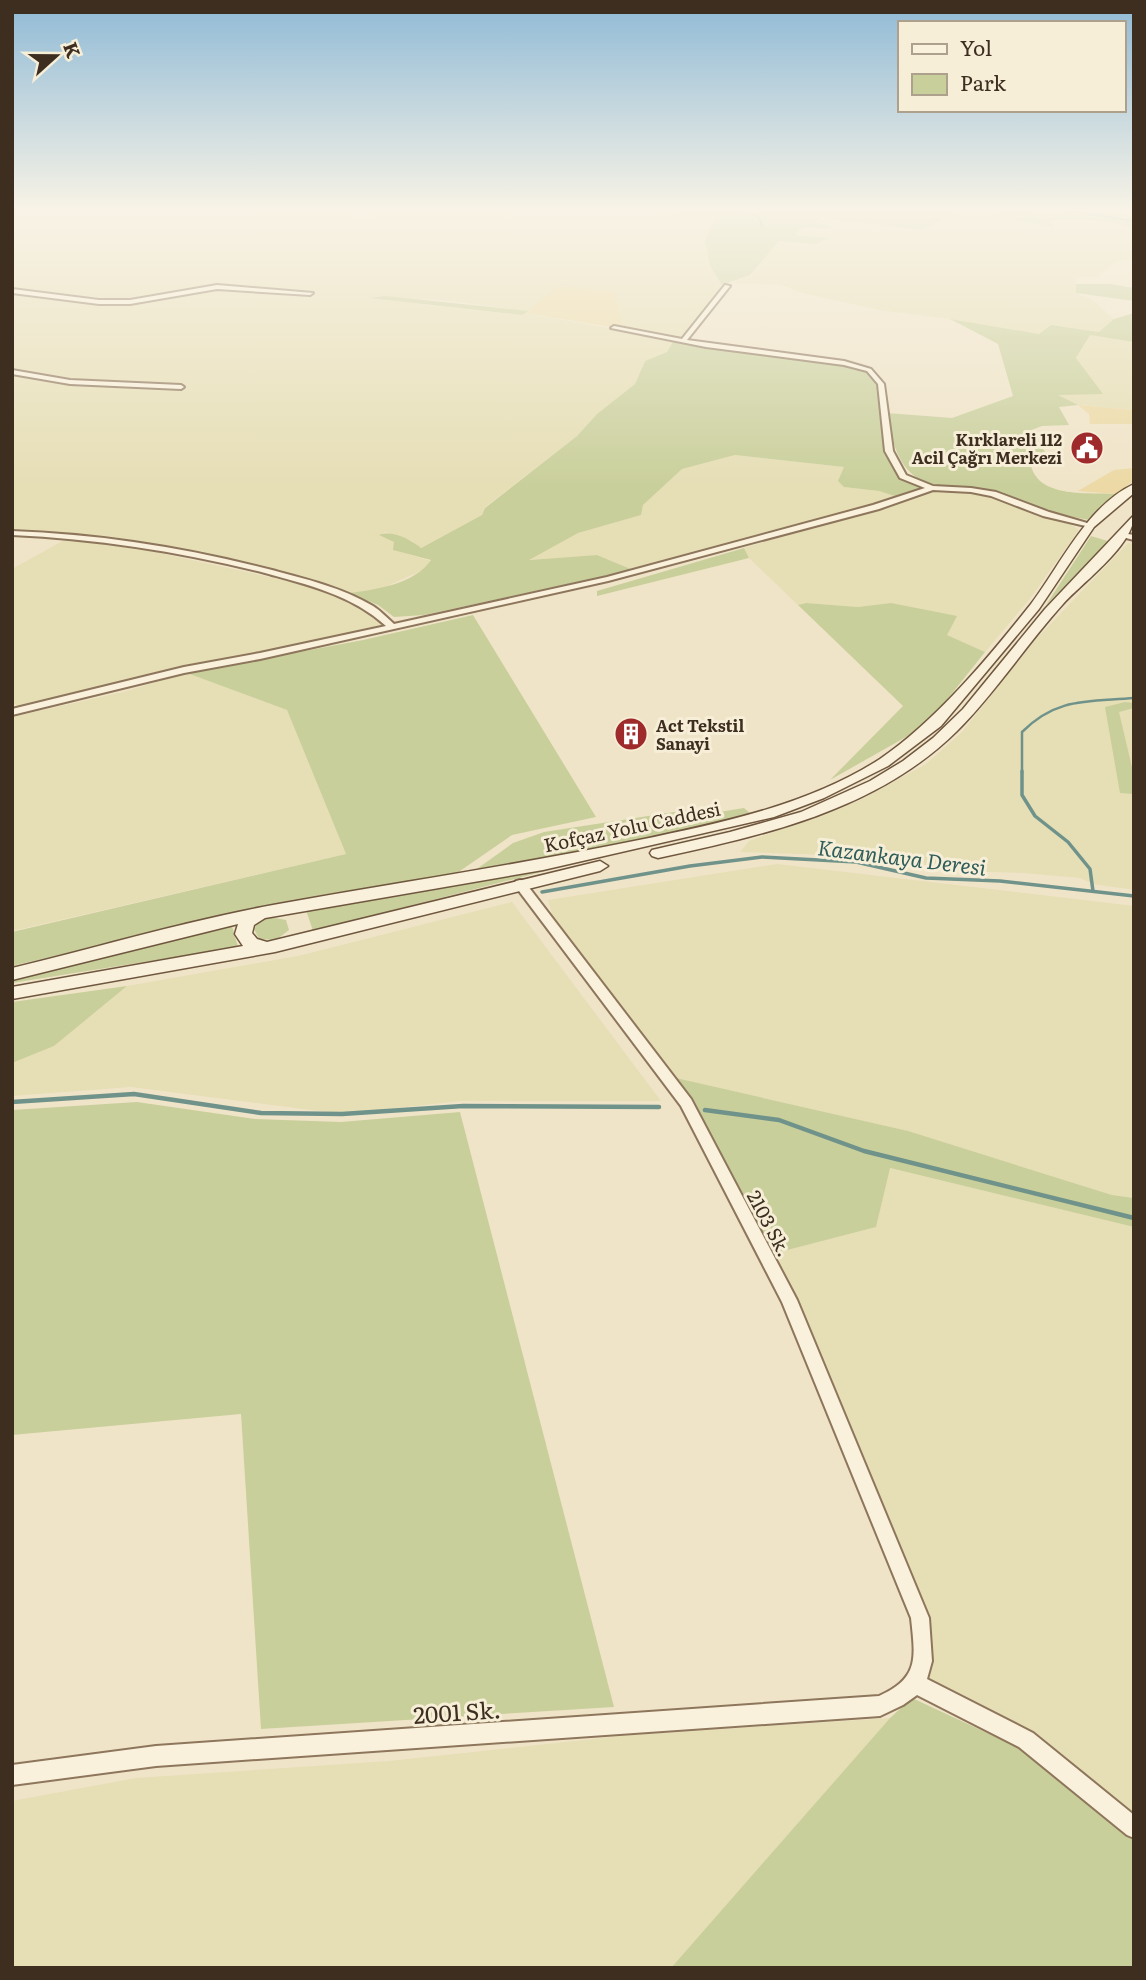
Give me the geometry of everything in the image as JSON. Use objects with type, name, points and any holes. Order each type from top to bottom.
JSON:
[{"type":"main road","name":"Kofçaz Yolu Caddesi","points":[[12,974],[261,913],[543,865],[698,832],[769,814],[843,785],[883,763],[936,723],[1134,487]]},
{"type":"main road","points":[[1096,530],[1128,532]]},
{"type":"main road","name":"Kofçaz Yolu Caddesi","points":[[12,993],[284,943],[520,884],[766,828],[835,803],[880,780],[923,753],[953,726],[1056,604],[1128,532]]},
{"type":"main road","points":[[280,911],[288,913],[297,922],[295,934],[284,943]]},
{"type":"main road","points":[[261,913],[247,922],[243,934],[251,944],[266,947]]},
{"type":"street","points":[[683,341],[714,302]]},
{"type":"street","points":[[614,328],[683,341],[844,363],[869,370],[881,384],[889,451],[903,476],[932,488],[993,494],[1096,530]]},
{"type":"street","points":[[12,372],[70,382],[181,387]]},
{"type":"street","points":[[12,712],[184,670],[335,640],[390,625],[608,579],[855,513],[932,488]]},
{"type":"street","points":[[12,533],[82,537],[144,546],[251,568],[345,595],[384,614],[390,625]]},
{"type":"street","name":"2103 Sk.","points":[[520,884],[686,1103],[789,1300],[920,1618],[924,1653],[910,1690]]},
{"type":"street","points":[[910,1690],[1026,1740],[1134,1828]]},
{"type":"street","name":"2001 Sk.","points":[[12,1775],[156,1756],[880,1706],[910,1690]]},
{"type":"shaded area","points":[[12,302],[409,302],[522,315],[526,313],[674,340],[667,352],[645,361],[635,384],[597,414],[577,436],[485,507],[482,515],[420,548],[412,541],[385,532],[380,535],[394,542],[394,550],[431,561],[423,570],[378,590],[348,593],[315,581],[166,547],[84,534],[12,529],[12,373],[70,383],[183,387],[71,381],[12,371]]},
{"type":"shaded area","points":[[460,302],[539,302],[529,311]]},
{"type":"shaded area","points":[[617,302],[710,302],[695,324],[680,339],[623,329]]},
{"type":"shaded area","points":[[845,302],[1096,302],[1114,319],[1099,332],[1051,325],[1039,334],[884,311]]},
{"type":"shaded area","points":[[1090,334],[1134,342],[1134,410],[1078,405],[1056,395]]},
{"type":"shaded area","points":[[735,455],[844,467],[844,487],[879,491],[898,497],[633,570],[597,555],[527,560],[578,533],[641,515],[643,505],[682,469]]},
{"type":"shaded area","points":[[936,490],[992,495],[1069,523],[1079,530],[1029,600],[985,652],[947,635],[891,603],[858,607],[806,603],[798,605],[749,558],[744,548]]},
{"type":"shaded area","points":[[66,539],[141,549],[306,585],[340,596],[375,613],[384,624],[348,634],[181,668],[21,707],[12,703],[12,569]]},
{"type":"shaded area","points":[[1128,543],[1134,544],[1134,890],[1093,884],[1080,878],[950,871],[891,857],[740,852],[749,841],[858,801],[926,764],[962,732],[1036,639]]},
{"type":"shaded area","points":[[187,673],[287,710],[346,854],[12,931],[12,717],[123,692]]},
{"type":"shaded area","points":[[777,864],[1134,906],[1134,1198],[1112,1195],[907,1131],[676,1078],[553,917],[548,900]]},
{"type":"shaded area","points":[[512,902],[661,1101],[461,1101],[342,1114],[131,1087],[12,1096],[12,1063],[54,1046],[127,986],[298,956]]},
{"type":"shaded area","points":[[889,1168],[1134,1227],[1134,1828],[1026,1740],[916,1684],[920,1618],[927,1608],[796,1300],[772,1254],[876,1227]]},
{"type":"shaded area","points":[[890,1718],[671,1968],[12,1968],[12,1801],[136,1778],[389,1761],[630,1735]]},
{"type":"green space","points":[[409,302],[447,302],[529,311],[522,315]]},
{"type":"green space","points":[[1134,313],[1134,342],[1090,335],[1076,358],[1103,394],[1058,395],[1078,405],[1059,407],[1069,425],[1042,426],[1029,431],[1056,466],[1031,466],[1036,477],[1044,484],[1067,492],[1117,494],[1089,520],[973,489],[925,482],[911,473],[901,460],[894,445],[887,413],[952,418],[1013,396],[998,344],[950,319],[1039,334],[1051,325],[1099,332],[1114,319]]},
{"type":"green space","points":[[674,340],[841,364],[866,371],[877,384],[883,445],[903,479],[925,488],[898,497],[879,491],[844,487],[838,481],[844,467],[735,455],[682,469],[643,505],[641,515],[578,533],[529,560],[597,555],[633,570],[424,615],[394,617],[378,605],[348,593],[394,584],[415,575],[431,560],[393,550],[394,542],[379,535],[401,536],[421,548],[482,515],[485,508],[577,436],[597,414],[635,384],[645,361],[667,352]]},
{"type":"green space","points":[[1091,536],[1111,542],[1046,605]]},
{"type":"green space","points":[[744,548],[749,558],[597,596],[597,591]]},
{"type":"green space","points":[[806,603],[858,607],[891,603],[957,616],[947,635],[985,652],[938,711],[913,733],[830,780],[903,706],[798,605]]},
{"type":"green space","points":[[473,615],[596,817],[512,835],[457,873],[291,900],[12,966],[12,932],[346,854],[287,710],[187,673],[363,640]]},
{"type":"green space","points":[[1125,702],[1134,703],[1134,708],[1119,712],[1134,776],[1134,794],[1120,793],[1105,707]]},
{"type":"green space","points":[[744,808],[750,813],[690,829],[474,871],[513,843],[544,832],[687,810],[719,812]]},
{"type":"green space","points":[[553,869],[313,931],[306,910]]},
{"type":"green space","points":[[270,917],[286,920],[289,930],[276,940],[259,939],[254,929],[259,921]]},
{"type":"green space","points":[[232,926],[238,947],[12,983],[12,980]]},
{"type":"green space","points":[[127,986],[54,1046],[12,1063],[12,1002]]},
{"type":"green space","points":[[676,1078],[908,1131],[1112,1195],[1134,1198],[1134,1227],[890,1168],[876,1227],[772,1254],[693,1100]]},
{"type":"green space","points":[[137,1102],[255,1119],[341,1122],[460,1112],[614,1707],[261,1729],[241,1414],[12,1435],[12,1110]]},
{"type":"green space","points":[[912,1698],[1024,1750],[1134,1841],[1134,1968],[671,1968],[890,1718]]},
{"type":"sand","points":[[538,302],[617,302],[623,329],[526,313]]},
{"type":"sand","points":[[1078,405],[1134,410],[1134,424],[1090,424],[1089,414]]},
{"type":"sand","points":[[1134,468],[1134,480],[1117,494],[1078,491],[1114,470]]},
{"type":"waterway","points":[[1093,891],[1090,869],[1068,842],[1035,816],[1022,795],[1022,732],[1048,712],[1074,703],[1134,698]]},
{"type":"waterway","name":"Kazankaya Deresi","points":[[542,892],[690,866],[762,857],[856,862],[926,878],[1000,881],[1134,896]]},
{"type":"waterway","points":[[12,1102],[134,1094],[261,1113],[342,1114],[463,1106],[659,1107]]},
{"type":"waterway","points":[[705,1110],[779,1120],[864,1151],[1134,1218]]},
{"type":"place","name":"Kırklareli 112 Acil Çağrı Merkezi","points":[[1087,448]]},
{"type":"place","name":"Act Tekstil Sanayi","points":[[631,734]]}]
